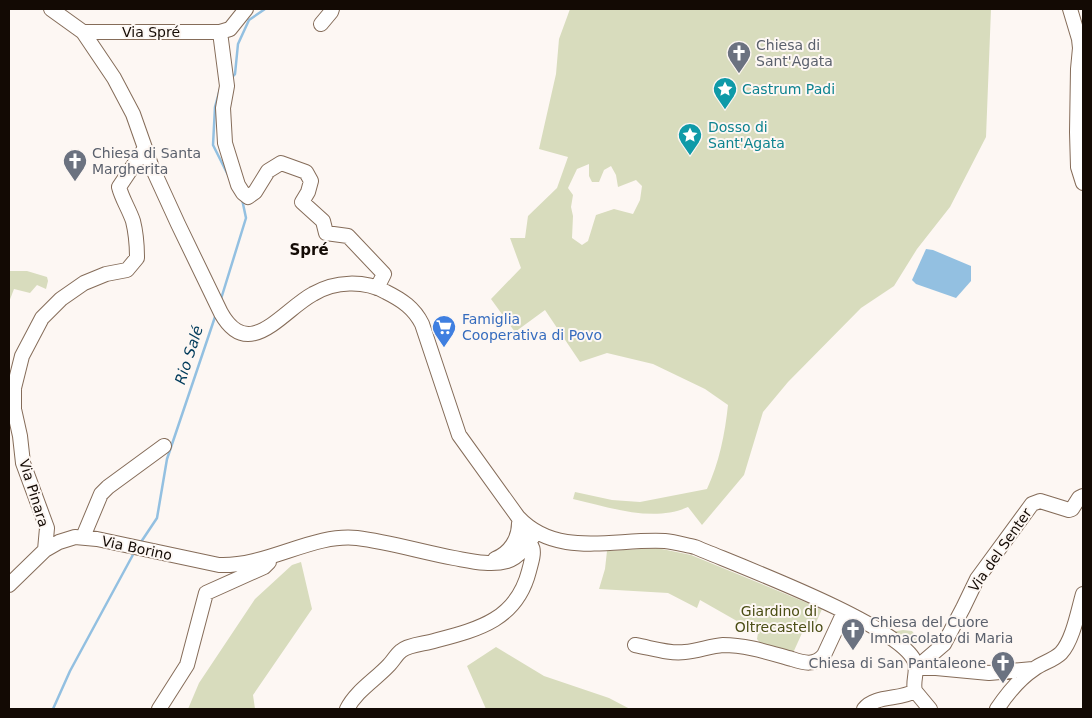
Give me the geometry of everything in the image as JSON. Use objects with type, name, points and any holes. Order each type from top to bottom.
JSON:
[{"type":"street","points":[[51,9],[83,32],[121,91],[178,224],[225,321],[235,330],[251,335],[259,333],[315,292],[353,283],[377,288],[416,308],[459,434],[533,537],[529,573],[514,605],[497,620],[468,631],[402,649],[390,664],[352,699],[347,709]]},
{"type":"street","points":[[246,9],[230,29],[220,32],[226,80],[223,108],[225,143],[238,185],[248,197],[255,192],[268,171],[281,163],[306,172],[311,181],[308,192],[302,202],[323,222],[326,233],[348,236],[361,252],[378,267],[384,274],[377,288]]},
{"type":"street","points":[[321,24],[332,9]]},
{"type":"street","points":[[1070,9],[1080,48],[1077,132],[1078,167],[1083,183]]},
{"type":"street","name":"Via Spré","points":[[83,32],[220,32]]},
{"type":"street","name":"Via Pinara","points":[[45,550],[47,528],[23,464],[20,436],[14,409],[14,388],[22,356],[42,318],[61,299],[84,283],[106,274],[127,270],[137,258],[137,244],[133,223],[119,187],[145,148]]},
{"type":"street","points":[[83,537],[101,494],[164,446]]},
{"type":"street","name":"Via del Senter","points":[[916,668],[944,644],[977,579],[1032,504],[1040,501],[1069,510],[1083,496]]},
{"type":"street","points":[[485,562],[498,558],[509,549],[518,532],[518,517]]},
{"type":"street","points":[[518,532],[533,537],[578,544],[651,541],[677,543],[695,547],[721,558],[844,612],[879,630],[899,644],[914,660],[916,668],[915,690],[930,709]]},
{"type":"street","name":"Via Borino","points":[[10,582],[45,550],[68,539],[83,537],[224,565],[240,565],[325,540],[346,537],[366,539],[439,555],[497,563],[508,561],[521,552],[533,537]]},
{"type":"street","name":"Via Borino","points":[[159,709],[187,664],[206,594],[264,567],[275,556]]},
{"type":"street","points":[[997,709],[1017,683],[1032,669],[1060,654],[1065,646],[1083,594]]},
{"type":"street","points":[[636,645],[668,652],[686,652],[710,646],[725,645],[759,650],[810,663],[821,659],[824,655],[844,612]]},
{"type":"street","points":[[916,668],[989,673],[1032,669]]},
{"type":"street","points":[[864,709],[870,703],[909,694],[915,690]]},
{"type":"green space","points":[[570,9],[991,9],[986,137],[950,207],[917,249],[894,286],[861,308],[788,382],[763,412],[744,475],[702,525],[688,507],[674,512],[646,514],[573,499],[575,492],[612,500],[640,502],[707,489],[721,448],[728,405],[705,389],[653,364],[607,353],[580,362],[545,310],[515,332],[491,299],[521,268],[510,238],[525,238],[528,216],[557,188],[568,157],[539,149],[556,74],[559,39]],"holes":[[[589,164],[589,176],[592,182],[599,182],[604,170],[611,166],[616,175],[618,187],[636,180],[642,186],[640,200],[633,214],[614,209],[596,215],[588,241],[582,245],[572,238],[573,216],[571,207],[573,195],[568,188],[577,169]]]},
{"type":"green space","points":[[9,271],[27,271],[47,277],[46,289],[37,285],[30,293],[14,289],[9,302]]},
{"type":"green space","name":"Giardino di Oltrecastello","points":[[657,548],[691,555],[822,609],[815,625],[807,622],[793,653],[761,644],[757,639],[758,633],[700,600],[697,608],[668,593],[599,589],[605,569],[607,551]]},
{"type":"green space","points":[[301,562],[312,609],[253,695],[255,709],[188,709],[199,683],[255,599],[292,565]]},
{"type":"green space","points":[[912,631],[917,641],[910,646],[892,632]]},
{"type":"green space","points":[[496,647],[544,676],[609,698],[630,709],[486,709],[467,666]]},
{"type":"water","points":[[926,249],[933,250],[971,266],[971,281],[956,298],[916,284],[912,280]]},
{"type":"waterway","name":"Rio Salé","points":[[232,77],[235,74],[238,44],[249,20],[265,9]]},
{"type":"waterway","name":"Rio Salé","points":[[220,89],[215,107],[213,145],[230,179]]},
{"type":"waterway","name":"Rio Salé","points":[[221,299],[246,218],[242,199]]},
{"type":"waterway","name":"Rio Salé","points":[[141,542],[157,518],[167,459],[216,314]]},
{"type":"waterway","name":"Rio Salé","points":[[53,709],[70,671],[135,551]]},
{"type":"place","name":"Chiesa di Sant'Agata","points":[[739,74]]},
{"type":"place","name":"Castrum Padi","points":[[725,110]]},
{"type":"place","name":"Dosso di Sant'Agata","points":[[690,156]]},
{"type":"place","name":"Chiesa di Santa Margherita","points":[[75,182]]},
{"type":"place","name":"Famiglia Cooperativa di Povo","points":[[444,348]]},
{"type":"place","name":"Chiesa del Cuore Immacolato di Maria","points":[[853,651]]},
{"type":"place","name":"Chiesa di San Pantaleone","points":[[1003,684]]},
{"type":"district","name":"Spré","points":[[309,250]]}]
